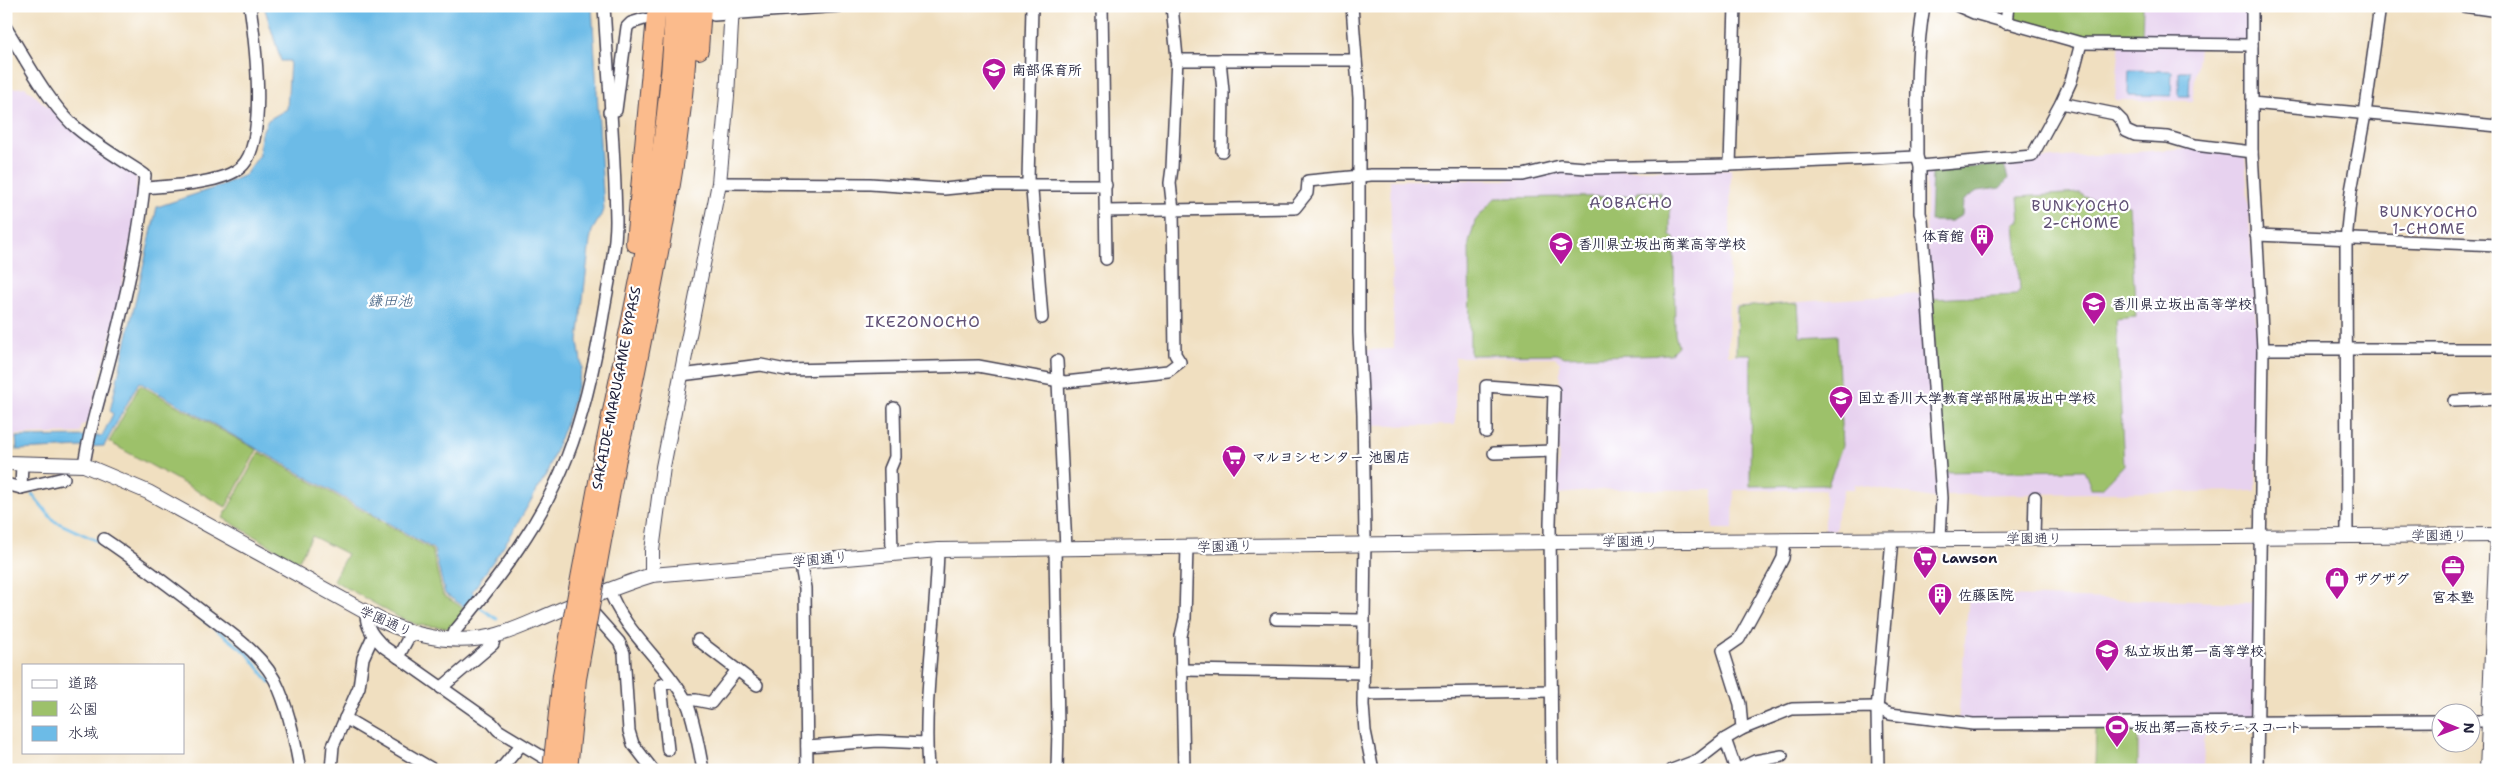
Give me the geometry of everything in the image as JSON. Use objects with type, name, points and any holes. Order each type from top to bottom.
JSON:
[{"type":"highway","points":[[628,330],[657,6]]},
{"type":"highway","name":"SAKAIDE-MARUGAME BYPASS","points":[[568,770],[577,679],[628,330],[648,230],[666,107],[674,6]]},
{"type":"highway","name":"SAKAIDE-MARUGAME BYPASS","points":[[552,770],[562,675],[610,456],[630,406],[674,167],[683,100],[689,6]]},
{"type":"highway","points":[[630,406],[681,174],[708,10]]},
{"type":"street","points":[[144,188],[192,183],[229,175],[240,168],[252,153],[258,73],[250,6]]},
{"type":"street","points":[[452,639],[455,631],[513,556],[551,492],[567,458],[593,374],[610,272],[616,222],[604,6]]},
{"type":"street","points":[[708,10],[840,6]]},
{"type":"street","points":[[1032,6],[1028,181],[1042,318]]},
{"type":"street","points":[[1102,6],[1106,259]]},
{"type":"street","points":[[681,375],[762,365],[786,370],[978,366],[1058,381],[1152,374],[1168,371],[1180,362],[1175,354],[1173,210],[1170,183],[1176,60],[1172,6]]},
{"type":"street","points":[[1352,6],[1359,98],[1359,333],[1363,404],[1365,731],[1373,770]]},
{"type":"street","points":[[1730,165],[1735,6]]},
{"type":"street","points":[[1924,6],[1918,64],[1918,161],[1920,213],[1942,498],[1940,539]]},
{"type":"street","points":[[1958,6],[2006,22],[2081,42],[2252,46]]},
{"type":"street","points":[[2006,22],[2008,6]]},
{"type":"street","points":[[2252,6],[2252,152],[2257,215],[2256,235],[2262,350],[2257,770]]},
{"type":"street","points":[[2347,535],[2346,240],[2351,191],[2365,114],[2380,6]]},
{"type":"street","points":[[2464,6],[2498,11]]},
{"type":"street","points":[[652,575],[652,551],[663,467],[719,183],[732,10]]},
{"type":"street","points":[[609,112],[616,110],[627,27],[631,23],[644,20]]},
{"type":"street","points":[[6,28],[56,106],[88,137],[145,175],[120,320],[89,434],[84,465]]},
{"type":"street","points":[[1106,211],[1294,208],[1307,193],[1308,182],[1359,175],[1500,176],[1530,174],[1560,166],[1586,168],[1730,165],[1918,161],[2032,156],[2071,81],[2081,42]]},
{"type":"street","points":[[1176,60],[1356,60]]},
{"type":"street","points":[[1220,60],[1223,91],[1222,151]]},
{"type":"street","points":[[2061,103],[2115,114],[2122,121],[2126,131],[2135,135],[2168,137],[2195,145],[2252,152]]},
{"type":"street","points":[[2252,103],[2498,126]]},
{"type":"street","points":[[719,183],[870,184],[944,189],[985,185],[1106,185]]},
{"type":"street","points":[[2256,235],[2498,245]]},
{"type":"street","points":[[2262,350],[2498,350]]},
{"type":"street","points":[[1057,361],[1060,548],[1057,770]]},
{"type":"street","points":[[1486,432],[1486,386],[1554,391],[1551,542],[1552,770]]},
{"type":"street","points":[[2454,400],[2498,399]]},
{"type":"street","points":[[892,553],[890,469],[896,457],[894,408]]},
{"type":"street","points":[[1494,453],[1552,451]]},
{"type":"street","name":"学園通り","points":[[6,463],[84,465],[135,485],[366,613],[411,634],[452,639],[495,636],[608,589],[652,575],[938,550],[1551,542],[2497,535]]},
{"type":"street","points":[[21,488],[22,463]]},
{"type":"street","points":[[6,484],[21,488],[64,478]]},
{"type":"street","points":[[2034,538],[2035,497]]},
{"type":"street","points":[[2487,770],[2488,721],[2495,659],[2497,535]]},
{"type":"street","points":[[104,539],[139,562],[248,648],[265,667],[279,688],[294,733],[300,770]]},
{"type":"street","points":[[1878,770],[1878,708],[1892,539]]},
{"type":"street","points":[[1742,729],[1740,704],[1723,650],[1739,639],[1783,558],[1786,540]]},
{"type":"street","points":[[1184,770],[1181,636],[1185,618],[1187,547]]},
{"type":"street","points":[[928,770],[926,743],[938,550]]},
{"type":"street","points":[[800,561],[805,588],[804,688],[807,770]]},
{"type":"street","points":[[608,589],[617,608],[686,700],[703,770]]},
{"type":"street","points":[[584,600],[619,642],[624,653],[629,731],[633,744],[653,770]]},
{"type":"street","points":[[366,613],[366,624],[373,636],[398,657],[521,745],[564,770]]},
{"type":"street","points":[[1276,619],[1363,620]]},
{"type":"street","points":[[398,657],[411,634]]},
{"type":"street","points":[[331,770],[333,746],[358,687],[363,658],[373,636]]},
{"type":"street","points":[[441,688],[493,644],[495,636]]},
{"type":"street","points":[[698,640],[757,685]]},
{"type":"street","points":[[686,700],[711,703],[737,670]]},
{"type":"street","points":[[1182,670],[1364,673]]},
{"type":"street","points":[[668,750],[661,685],[673,682]]},
{"type":"street","points":[[1364,694],[1551,690]]},
{"type":"street","points":[[1672,770],[1698,760],[1725,739],[1742,729],[1792,709],[1878,708],[1890,714],[1973,724],[2432,721]]},
{"type":"street","points":[[345,718],[434,770]]},
{"type":"street","points":[[2482,721],[2488,721]]},
{"type":"street","points":[[1725,739],[1736,770],[1755,761],[1782,756]]},
{"type":"street","points":[[807,746],[878,741],[926,743]]},
{"type":"street","points":[[500,770],[521,745]]},
{"type":"shaded area","points":[[2012,6],[2246,6],[2246,39],[2242,41],[2200,41],[2192,101],[2115,100],[2120,40]]},
{"type":"shaded area","points":[[25,87],[92,145],[91,147],[137,175],[134,225],[118,308],[88,422],[82,425],[80,433],[15,435],[15,439],[6,443],[6,89]]},
{"type":"shaded area","name":"香川県立坂出高等学校","points":[[2191,148],[2245,155],[2258,351],[2256,491],[1945,495],[1926,231],[1926,169],[1928,167]]},
{"type":"shaded area","name":"香川県立坂出商業高等学校","points":[[1731,169],[1728,355],[1735,355],[1735,306],[1921,294],[1923,296],[1938,499],[1855,484],[1854,489],[1844,489],[1837,513],[1836,530],[1825,530],[1825,490],[1734,490],[1733,529],[1713,529],[1713,490],[1612,489],[1558,494],[1560,363],[1555,357],[1455,357],[1455,425],[1368,426],[1364,350],[1394,349],[1390,180],[1517,180],[1561,171]]},
{"type":"shaded area","points":[[1969,595],[2256,603],[2254,715],[2241,719],[1958,721]]},
{"type":"shaded area","points":[[2139,726],[2205,726],[2203,770],[2139,770]]},
{"type":"green space","points":[[2012,6],[2143,6],[2142,40],[2081,39],[2012,20]]},
{"type":"green space","points":[[2004,165],[2008,179],[2000,188],[1977,191],[1963,201],[1962,215],[1952,221],[1930,221],[1932,170]]},
{"type":"green space","points":[[1638,192],[1660,192],[1661,201],[1670,201],[1670,236],[1674,237],[1675,334],[1678,346],[1670,354],[1565,357],[1557,354],[1470,355],[1469,243],[1475,221],[1495,198],[1635,196]]},
{"type":"green space","points":[[2080,193],[2085,197],[2129,206],[2136,317],[2116,319],[2124,465],[2102,488],[2091,488],[2084,470],[1943,472],[1931,299],[2016,295],[2020,290],[2015,223],[2020,222],[2018,197]]},
{"type":"green space","points":[[1798,303],[1800,337],[1837,335],[1842,446],[1828,485],[1750,486],[1751,354],[1736,354],[1737,307]]},
{"type":"green space","points":[[140,385],[257,450],[226,507],[109,442]]},
{"type":"green space","points":[[259,452],[432,550],[443,595],[466,610],[452,628],[418,625],[398,617],[333,580],[347,554],[312,536],[299,560],[295,560],[223,518]]},
{"type":"green space","name":"坂出第一高校テニスコート","points":[[2096,725],[2138,726],[2138,770],[2095,770]]},
{"type":"water","name":"鎌田池","points":[[264,6],[592,6],[604,210],[592,231],[590,241],[578,341],[582,368],[570,412],[547,473],[511,535],[472,592],[477,597],[468,609],[445,594],[432,548],[139,382],[104,446],[17,450],[16,437],[102,436],[113,414],[110,411],[157,207],[217,187],[245,175],[259,156],[261,134],[268,120],[287,109],[290,61],[281,61]]},
{"type":"water","points":[[2129,70],[2172,71],[2171,96],[2128,95]]},
{"type":"water","points":[[2179,71],[2190,71],[2189,96],[2179,96]]},
{"type":"waterway","points":[[32,494],[54,521],[102,543]]},
{"type":"waterway","points":[[179,601],[247,653],[270,683]]},
{"type":"waterway","points":[[479,607],[497,619]]},
{"type":"place","name":"南部保育所","points":[[994,91]]},
{"type":"place","name":"体育館","points":[[1982,257]]},
{"type":"place","name":"香川県立坂出商業高等学校","points":[[1561,265]]},
{"type":"place","name":"香川県立坂出高等学校","points":[[2094,325]]},
{"type":"place","name":"国立香川大学教育学部附属坂出中学校","points":[[1841,419]]},
{"type":"place","name":"マルヨシセンター 池園店","points":[[1234,478]]},
{"type":"place","name":"Lawson","points":[[1925,579]]},
{"type":"place","name":"宮本塾","points":[[2453,588]]},
{"type":"place","name":"ザグザグ","points":[[2337,600]]},
{"type":"place","name":"佐藤医院","points":[[1940,616]]},
{"type":"place","name":"私立坂出第一高等学校","points":[[2107,672]]},
{"type":"place","name":"坂出第一高校テニスコート","points":[[2117,748]]},
{"type":"district","name":"AOBACHO","points":[[1631,202]]},
{"type":"district","name":"BUNKYOCHO 2-CHOME","points":[[2081,214]]},
{"type":"district","name":"BUNKYOCHO 1-CHOME","points":[[2429,220]]},
{"type":"district","name":"IKEZONOCHO","points":[[923,321]]}]
